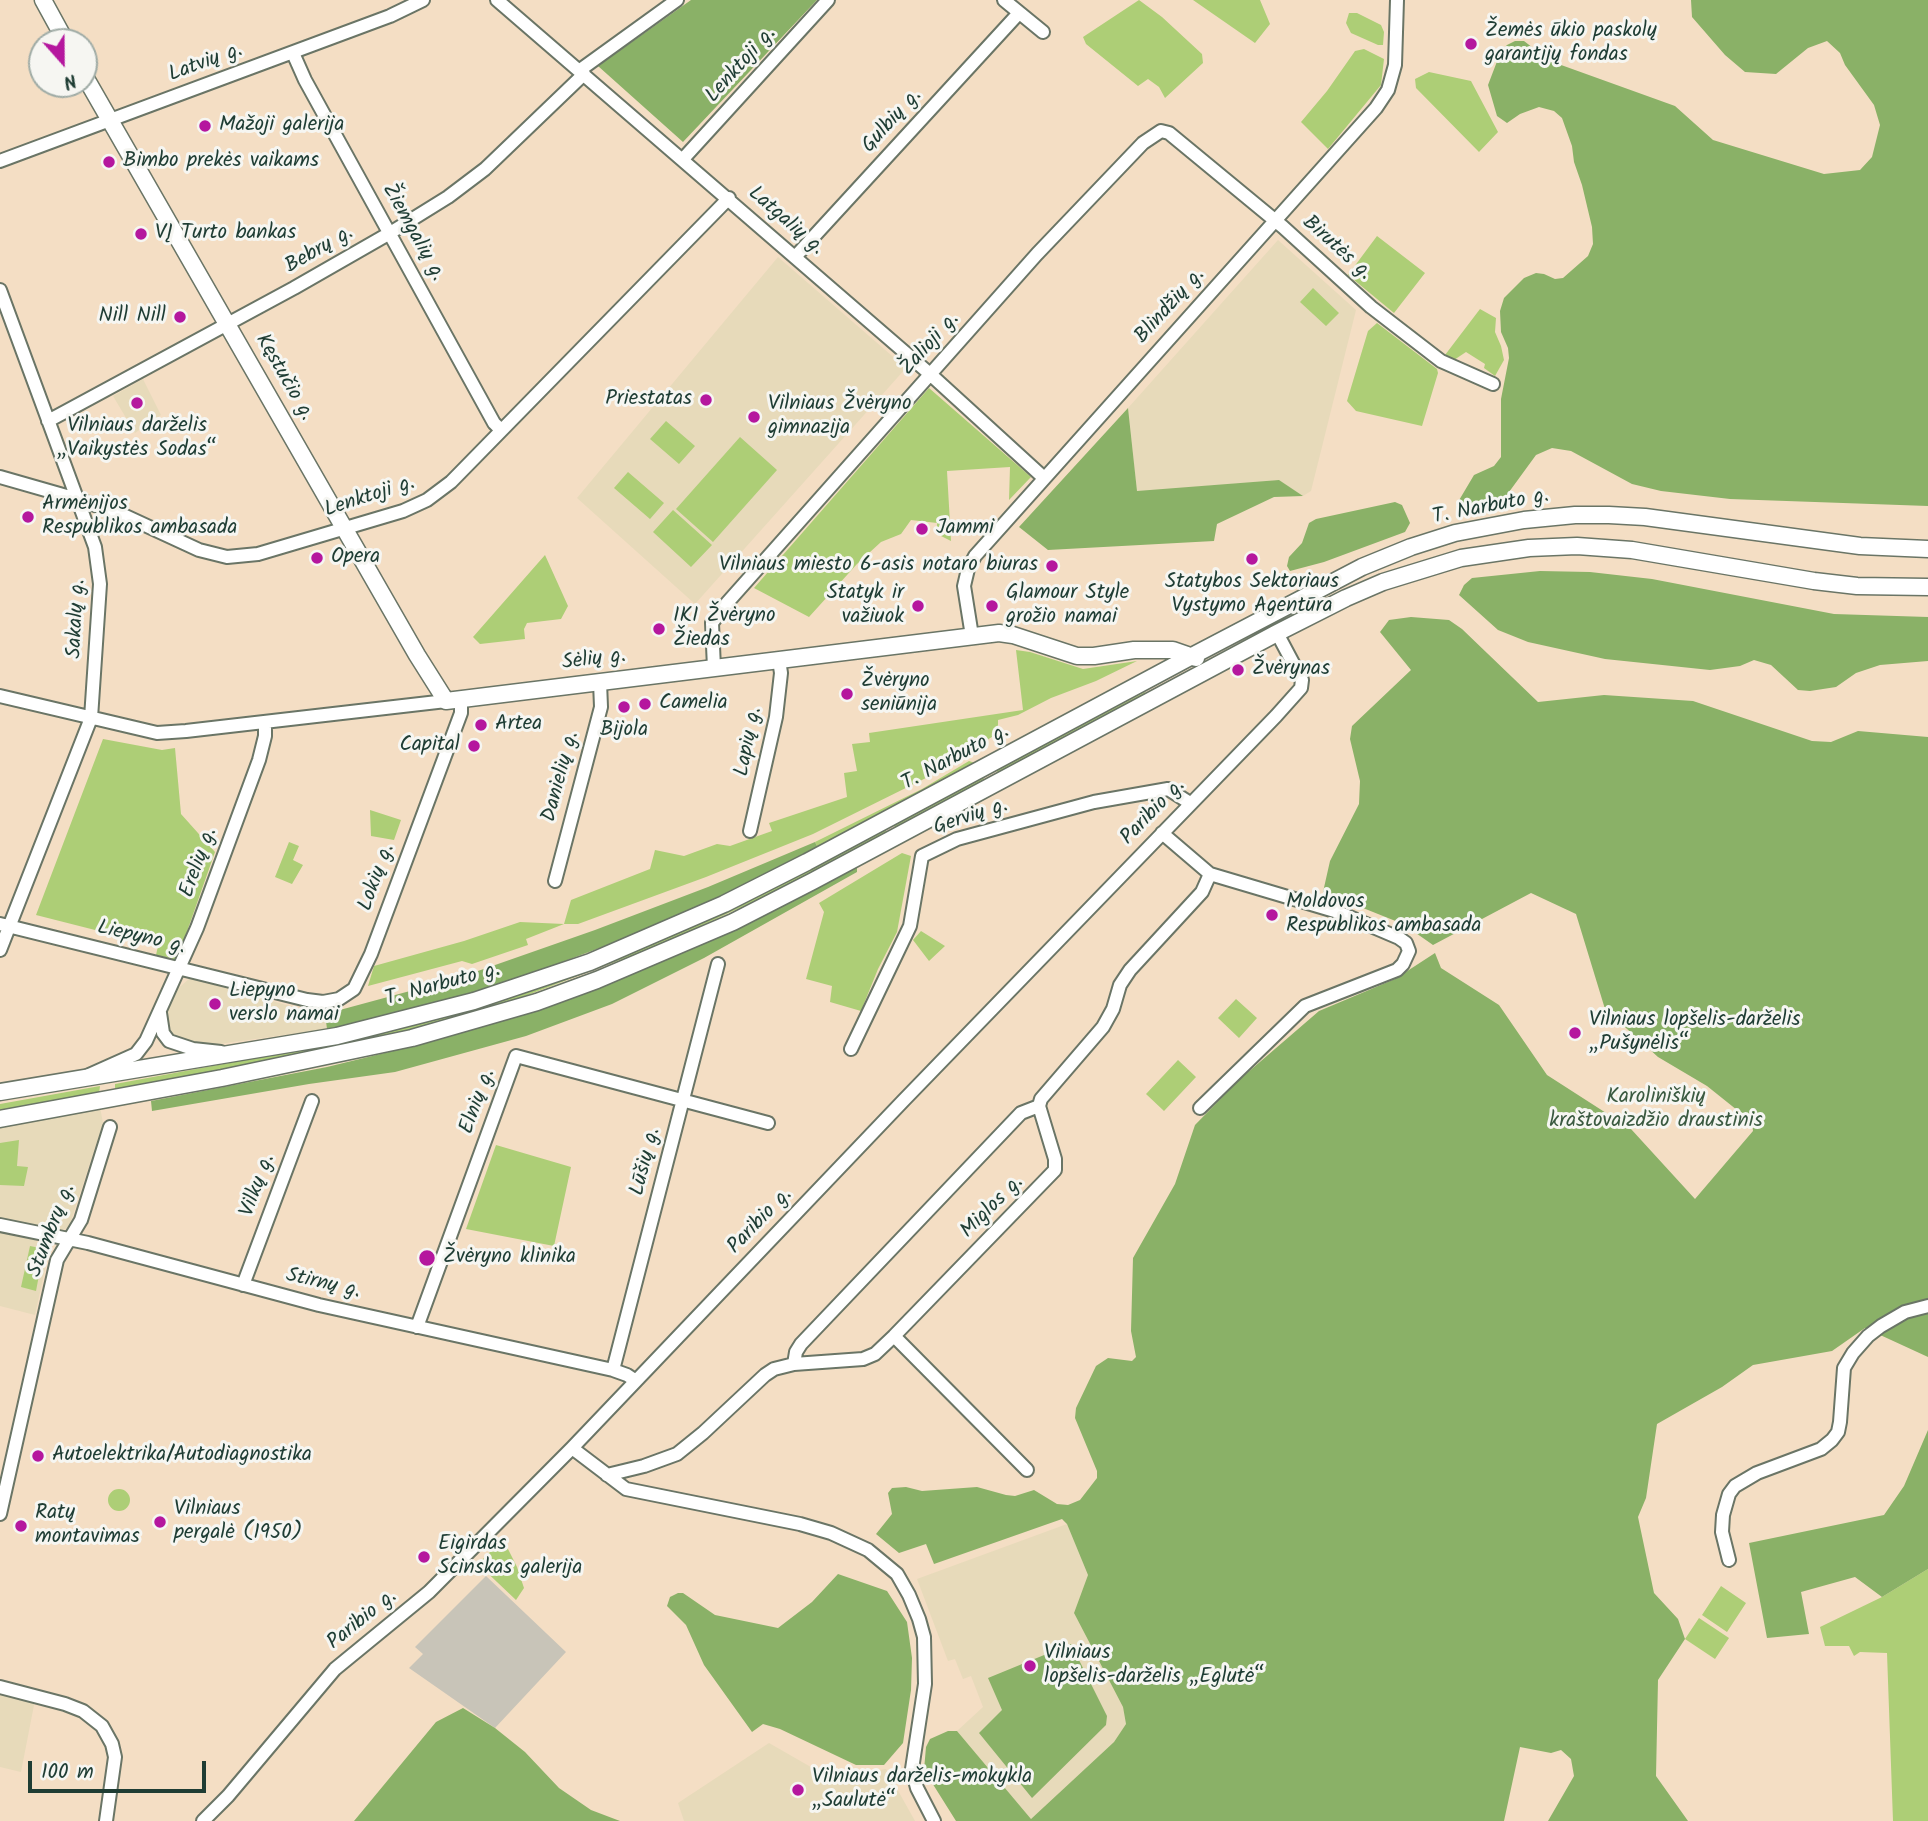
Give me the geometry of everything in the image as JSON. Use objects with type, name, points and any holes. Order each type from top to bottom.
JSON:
[{"type":"main road","points":[[43,0],[58,28]]},
{"type":"main road","name":"Kęstučio g.","points":[[97,98],[424,667],[454,700]]},
{"type":"main road","name":"T. Narbuto g.","points":[[0,1092],[337,1035],[410,1018],[529,984],[590,962],[724,904],[807,862],[1362,567],[1455,533],[1524,520],[1575,515],[1645,517],[1860,546],[1928,549]]},
{"type":"main road","name":"T. Narbuto g.","points":[[0,1119],[412,1038],[537,1002],[597,980],[755,910],[1346,598],[1415,571],[1461,558],[1529,548],[1577,546],[1632,550],[1857,586],[1928,587]]},
{"type":"main road","name":"Sėlių g.","points":[[454,700],[999,633],[1077,656],[1134,650],[1173,650],[1218,665]]},
{"type":"street","name":"Latvių g.","points":[[0,161],[390,16],[423,0]]},
{"type":"street","name":"Latgalių g.","points":[[497,0],[729,198],[1044,478]]},
{"type":"street","name":"Bebrų g.","points":[[48,421],[390,233],[485,169],[582,72],[677,0]]},
{"type":"street","name":"Lenktoji g.","points":[[683,159],[828,0]]},
{"type":"street","points":[[1004,0],[1043,32]]},
{"type":"street","name":"Blindžių g.","points":[[972,636],[965,594],[968,569],[975,556],[1373,112],[1388,90],[1395,65],[1397,0]]},
{"type":"street","name":"Gulbių g.","points":[[795,257],[1018,13]]},
{"type":"street","name":"Žiemgalių g.","points":[[293,52],[305,80],[494,423],[500,429]]},
{"type":"street","name":"Birutės g.","points":[[1161,131],[1169,133],[1275,220],[1371,307],[1441,361],[1493,384]]},
{"type":"street","name":"Žalioji g.","points":[[714,668],[712,624],[716,616],[1037,254],[1143,143],[1161,131]]},
{"type":"street","name":"Lenktoji g.","points":[[0,477],[121,514],[199,550],[227,557],[258,554],[403,511],[438,494],[729,198]]},
{"type":"street","name":"Sakalų g.","points":[[0,290],[78,499],[95,547],[99,568],[91,718],[4,925],[0,950]]},
{"type":"street","name":"Paribio g.","points":[[203,1821],[228,1796],[335,1669],[429,1592],[572,1448],[1301,688],[1302,680],[1277,633]]},
{"type":"street","name":"Lapių g.","points":[[750,831],[776,717],[781,673],[779,660]]},
{"type":"street","name":"Danielių g.","points":[[555,881],[601,707],[600,682]]},
{"type":"street","name":"Sėlių g.","points":[[0,696],[157,733],[454,700]]},
{"type":"street","name":"Lokių g.","points":[[274,990],[323,1002],[339,999],[354,989],[371,954],[461,713],[454,700]]},
{"type":"street","name":"Erelių g.","points":[[80,1080],[140,1050],[160,1013],[197,928],[258,760],[265,736],[265,723]]},
{"type":"street","name":"Gervių g.","points":[[851,1049],[909,926],[922,856],[957,839],[1094,802],[1168,789],[1191,803]]},
{"type":"street","points":[[1162,832],[1210,874],[1349,916],[1399,938],[1406,943],[1409,951],[1403,964],[1396,970],[1305,1006],[1200,1108]]},
{"type":"street","points":[[794,1364],[801,1344],[1021,1112],[1039,1106],[1046,1091],[1103,1027],[1113,1009],[1120,985],[1130,970],[1202,892],[1210,874]]},
{"type":"street","name":"Liepyno g.","points":[[4,925],[274,990]]},
{"type":"street","name":"Lūšių g.","points":[[613,1370],[718,964]]},
{"type":"street","points":[[160,1013],[163,1032],[174,1043],[193,1049],[235,1054]]},
{"type":"street","name":"Elnių g.","points":[[416,1326],[516,1056],[768,1123]]},
{"type":"street","name":"Vilkų g.","points":[[243,1285],[312,1101]]},
{"type":"street","name":"Miglos g.","points":[[607,1475],[677,1454],[765,1374],[794,1364],[863,1359],[874,1354],[1055,1170],[1055,1159],[1039,1106]]},
{"type":"street","name":"Stumbrų g.","points":[[0,1514],[57,1260],[81,1220],[110,1128]]},
{"type":"street","name":"Stirnų g.","points":[[0,1225],[416,1326],[613,1370],[636,1381]]},
{"type":"street","points":[[1729,1560],[1722,1532],[1726,1503],[1735,1486],[1757,1473],[1821,1449],[1832,1440],[1838,1432],[1840,1422],[1844,1368],[1853,1353],[1881,1326],[1905,1312],[1928,1306]]},
{"type":"street","points":[[894,1336],[1027,1469]]},
{"type":"street","points":[[572,1448],[626,1489],[800,1524],[831,1533],[868,1550],[897,1574],[914,1606],[923,1637],[925,1684],[912,1769],[917,1788],[934,1821]]},
{"type":"street","points":[[0,1687],[74,1707],[102,1726],[112,1744],[115,1757],[106,1821]]},
{"type":"shaded area","points":[[1278,240],[1356,310],[1311,491],[1303,496],[1278,480],[1137,492],[1128,408]]},
{"type":"shaded area","name":"Vilniaus Žvėryno gimnazija","points":[[778,257],[906,368],[695,604],[577,498]]},
{"type":"shaded area","name":"Vilniaus darželis „Vaikystės Sodas“","points":[[143,379],[161,415],[135,433],[113,396]]},
{"type":"shaded area","points":[[190,978],[304,1010],[325,1009],[327,1029],[205,1046],[188,1044],[170,1034],[165,1018],[173,993]]},
{"type":"shaded area","points":[[100,1107],[103,1123],[69,1227],[59,1232],[0,1220],[0,1127]]},
{"type":"shaded area","points":[[0,1232],[35,1240],[46,1249],[48,1256],[35,1315],[0,1306]]},
{"type":"shaded area","name":"Vilniaus lopšelis-darželis „Eglutė“","points":[[1067,1524],[1088,1575],[1074,1613],[1123,1707],[1126,1724],[1114,1742],[1031,1819],[957,1731],[983,1707],[971,1676],[963,1679],[955,1659],[948,1661],[917,1579]]},
{"type":"shaded area","points":[[486,1576],[566,1652],[495,1728],[409,1668],[423,1654],[415,1647]]},
{"type":"shaded area","points":[[0,1691],[35,1700],[21,1772],[0,1767]]},
{"type":"shaded area","name":"Vilniaus darželis-mokykla „Saulutė“","points":[[769,1743],[830,1778],[886,1769],[915,1821],[684,1821],[678,1803]]},
{"type":"green space","points":[[691,0],[817,0],[683,142],[598,66]]},
{"type":"green space","points":[[1139,0],[1202,54],[1203,63],[1165,98],[1159,87],[1148,79],[1138,86],[1086,44],[1083,37]]},
{"type":"green space","points":[[1193,0],[1260,0],[1270,24],[1255,43]]},
{"type":"green space","points":[[1691,0],[1928,0],[1928,506],[1730,499],[1661,491],[1632,484],[1571,451],[1552,448],[1536,455],[1501,503],[1458,514],[1458,502],[1474,475],[1494,466],[1501,457],[1501,399],[1509,358],[1501,332],[1500,311],[1504,298],[1524,278],[1536,273],[1555,279],[1563,278],[1588,256],[1593,244],[1592,227],[1582,185],[1562,118],[1554,111],[1539,107],[1520,114],[1507,123],[1497,116],[1488,85],[1501,51],[1507,45],[1524,41],[1550,61],[1675,106],[1713,140],[1824,174],[1860,170],[1872,157],[1880,125],[1874,105],[1845,65],[1840,53],[1827,41],[1808,48],[1776,74],[1745,72],[1725,55],[1692,17]]},
{"type":"green space","points":[[1349,13],[1357,13],[1381,25],[1384,32],[1383,45],[1351,33],[1346,23]]},
{"type":"green space","points":[[1364,49],[1384,59],[1381,85],[1328,149],[1301,122],[1355,51]]},
{"type":"green space","points":[[1429,72],[1471,81],[1498,132],[1479,152],[1416,88],[1415,79]]},
{"type":"green space","points":[[1377,236],[1425,273],[1394,313],[1348,275]]},
{"type":"green space","points":[[1313,288],[1339,313],[1326,326],[1300,302]]},
{"type":"green space","points":[[1480,309],[1496,318],[1495,332],[1504,360],[1495,376],[1484,368],[1485,364],[1466,352],[1454,360],[1445,355]]},
{"type":"green space","points":[[1377,323],[1437,369],[1422,426],[1356,411],[1347,401],[1368,331]]},
{"type":"green space","points":[[929,388],[1031,477],[1009,500],[1010,467],[947,471],[951,541],[937,534],[937,523],[911,520],[901,534],[881,542],[857,564],[809,617],[754,588]]},
{"type":"green space","points":[[1128,408],[1137,491],[1279,480],[1303,496],[1274,497],[1217,524],[1214,541],[1048,550],[1019,527]]},
{"type":"green space","points":[[666,421],[695,446],[679,464],[650,439]]},
{"type":"green space","points":[[740,437],[777,470],[713,542],[676,509]]},
{"type":"green space","points":[[628,472],[664,503],[650,519],[614,488]]},
{"type":"green space","points":[[1395,502],[1402,505],[1410,523],[1405,532],[1324,562],[1290,571],[1287,566],[1289,557],[1302,543],[1309,523],[1316,519]]},
{"type":"green space","points":[[673,510],[712,545],[691,567],[653,532]]},
{"type":"green space","points":[[545,555],[568,606],[561,619],[527,623],[524,629],[525,639],[480,644],[473,637]]},
{"type":"green space","points":[[1540,571],[1590,572],[1652,579],[1834,614],[1928,617],[1928,661],[1880,665],[1856,673],[1836,687],[1798,690],[1771,665],[1754,660],[1740,666],[1710,670],[1605,659],[1528,642],[1498,630],[1459,595],[1464,585],[1472,578]]},
{"type":"green space","name":"Karoliniškių kraštovaizdžio draustinis","points":[[1411,617],[1449,620],[1462,629],[1538,702],[1604,695],[1693,701],[1812,741],[1831,742],[1858,731],[1928,737],[1928,1357],[1865,1328],[1832,1351],[1753,1365],[1722,1387],[1657,1424],[1646,1498],[1638,1517],[1654,1593],[1678,1619],[1685,1639],[1658,1680],[1656,1776],[1688,1821],[1548,1821],[1574,1776],[1571,1759],[1561,1750],[1551,1753],[1520,1747],[1504,1821],[956,1821],[924,1770],[926,1747],[930,1739],[948,1731],[957,1731],[1031,1819],[1114,1742],[1126,1724],[1123,1707],[1074,1613],[1088,1575],[1067,1524],[1062,1519],[934,1564],[926,1544],[899,1553],[876,1534],[892,1514],[888,1493],[892,1488],[906,1487],[922,1491],[977,1487],[1015,1496],[1034,1490],[1057,1504],[1068,1505],[1080,1500],[1097,1478],[1097,1471],[1075,1418],[1076,1408],[1096,1366],[1108,1358],[1132,1361],[1136,1357],[1131,1331],[1133,1258],[1175,1184],[1195,1125],[1239,1080],[1319,1011],[1395,979],[1435,953],[1441,968],[1499,1005],[1547,1075],[1631,1129],[1695,1199],[1753,1131],[1752,1122],[1707,1086],[1658,1057],[1605,1009],[1576,914],[1531,893],[1433,945],[1403,924],[1323,892],[1330,861],[1359,804],[1360,781],[1350,739],[1352,726],[1411,670],[1380,632],[1389,620]]},
{"type":"green space","points":[[1016,650],[1083,669],[1137,661],[1018,715],[998,720],[998,733],[934,774],[813,834],[578,924],[564,924],[571,900],[650,869],[655,850],[684,856],[717,844],[730,846],[772,831],[769,823],[847,797],[844,773],[857,771],[852,744],[870,742],[869,733],[1023,710]]},
{"type":"green space","points":[[1145,692],[1147,696],[998,773],[996,770]]},
{"type":"green space","points":[[103,739],[162,750],[175,748],[181,814],[215,852],[177,960],[156,955],[158,946],[36,915]]},
{"type":"green space","points":[[969,761],[975,763],[818,848],[815,842],[922,789]]},
{"type":"green space","points":[[983,777],[985,781],[896,829],[893,824]]},
{"type":"green space","points":[[370,810],[401,820],[394,840],[371,836]]},
{"type":"green space","points":[[885,829],[887,834],[783,888],[657,946],[517,999],[437,1024],[364,1041],[115,1091],[115,1084],[288,1052],[436,1019]]},
{"type":"green space","points":[[289,842],[299,846],[293,860],[303,865],[292,884],[275,877]]},
{"type":"green space","points":[[815,842],[818,848],[717,898],[626,938],[525,976],[470,993],[327,1029],[325,1014],[458,978],[595,930]]},
{"type":"green space","points":[[902,853],[911,856],[897,932],[861,1011],[830,1002],[832,986],[806,979],[824,912],[819,903]]},
{"type":"green space","points":[[857,865],[857,872],[704,958],[612,1004],[526,1036],[395,1072],[152,1111],[151,1101],[327,1067],[434,1041],[529,1012]]},
{"type":"green space","points":[[520,922],[564,924],[526,939],[528,945],[472,964],[462,961],[368,986],[374,966]]},
{"type":"green space","points":[[921,931],[945,946],[929,961],[913,940]]},
{"type":"green space","points":[[1236,999],[1257,1018],[1239,1038],[1218,1018]]},
{"type":"green space","points":[[1178,1060],[1196,1077],[1164,1111],[1146,1094]]},
{"type":"green space","points":[[100,1086],[99,1094],[0,1112],[0,1104]]},
{"type":"green space","points":[[19,1140],[17,1166],[28,1167],[24,1186],[0,1185],[0,1143]]},
{"type":"green space","points":[[496,1145],[571,1167],[554,1246],[466,1229]]},
{"type":"green space","points":[[30,1246],[40,1248],[43,1254],[36,1291],[21,1287]]},
{"type":"green space","points":[[1928,1430],[1928,1569],[1882,1597],[1855,1577],[1801,1592],[1809,1634],[1767,1638],[1749,1543],[1884,1515],[1904,1486]]},
{"type":"green space","points":[[119,1489],[127,1492],[130,1500],[127,1508],[119,1511],[111,1508],[108,1500],[111,1492]]},
{"type":"green space","points":[[503,1539],[524,1588],[516,1600],[478,1564]]},
{"type":"green space","points":[[1928,1569],[1928,1821],[1893,1821],[1887,1653],[1860,1652],[1854,1656],[1849,1646],[1825,1646],[1820,1627],[1882,1597]]},
{"type":"green space","points":[[838,1574],[887,1591],[907,1622],[912,1658],[911,1690],[903,1743],[884,1765],[856,1765],[780,1729],[763,1724],[752,1732],[704,1665],[686,1625],[667,1606],[670,1597],[683,1593],[715,1615],[778,1628],[812,1602]]},
{"type":"green space","points":[[1721,1586],[1746,1603],[1727,1632],[1702,1615]]},
{"type":"green space","points":[[1699,1618],[1729,1638],[1715,1659],[1685,1639]]},
{"type":"green space","points":[[1071,1644],[1107,1716],[1106,1725],[1032,1798],[979,1733],[1002,1710],[988,1678]]},
{"type":"green space","points":[[463,1708],[495,1728],[525,1752],[559,1788],[591,1810],[620,1821],[354,1821],[436,1722]]},
{"type":"place","name":"Žemės ūkio paskolų garantijų fondas","points":[[1471,44]]},
{"type":"place","name":"Mažoji galerija","points":[[205,126]]},
{"type":"place","name":"Bimbo prekės vaikams","points":[[109,162]]},
{"type":"place","name":"VĮ Turto bankas","points":[[141,234]]},
{"type":"place","name":"Nill Nill","points":[[180,317]]},
{"type":"place","name":"Priestatas","points":[[706,400]]},
{"type":"place","name":"Vilniaus darželis „Vaikystės Sodas“","points":[[137,403]]},
{"type":"place","name":"Vilniaus Žvėryno gimnazija","points":[[754,417]]},
{"type":"place","name":"Armėnijos Respublikos ambasada","points":[[28,517]]},
{"type":"place","name":"Jammi","points":[[922,529]]},
{"type":"place","name":"Opera","points":[[317,558]]},
{"type":"place","name":"Statybos Sektoriaus Vystymo Agentūra","points":[[1252,559]]},
{"type":"place","name":"Vilniaus miesto 6-asis notaro biuras","points":[[1052,566]]},
{"type":"place","name":"Statyk ir važiuok","points":[[918,606]]},
{"type":"place","name":"Glamour Style grožio namai","points":[[992,606]]},
{"type":"place","name":"IKI Žvėryno Žiedas","points":[[659,629]]},
{"type":"place","name":"Žvėrynas","points":[[1238,670]]},
{"type":"place","name":"Žvėryno seniūnija","points":[[847,694]]},
{"type":"place","name":"Camelia","points":[[645,704]]},
{"type":"place","name":"Bijola","points":[[624,707]]},
{"type":"place","name":"Artea","points":[[481,725]]},
{"type":"place","name":"Capital","points":[[474,746]]},
{"type":"place","name":"Moldovos Respublikos ambasada","points":[[1272,915]]},
{"type":"place","name":"Liepyno verslo namai","points":[[215,1004]]},
{"type":"place","name":"Vilniaus lopšelis-darželis „Pušynėlis“","points":[[1575,1033]]},
{"type":"place","name":"Žvėryno klinika","points":[[427,1258]]},
{"type":"place","name":"Autoelektrika/Autodiagnostika","points":[[38,1456]]},
{"type":"place","name":"Vilniaus pergalė (1950)","points":[[160,1522]]},
{"type":"place","name":"Ratų montavimas","points":[[21,1526]]},
{"type":"place","name":"Eigirdas Scinskas galerija","points":[[424,1557]]},
{"type":"place","name":"Vilniaus lopšelis-darželis „Eglutė“","points":[[1030,1666]]},
{"type":"place","name":"Vilniaus darželis-mokykla „Saulutė“","points":[[798,1790]]}]
